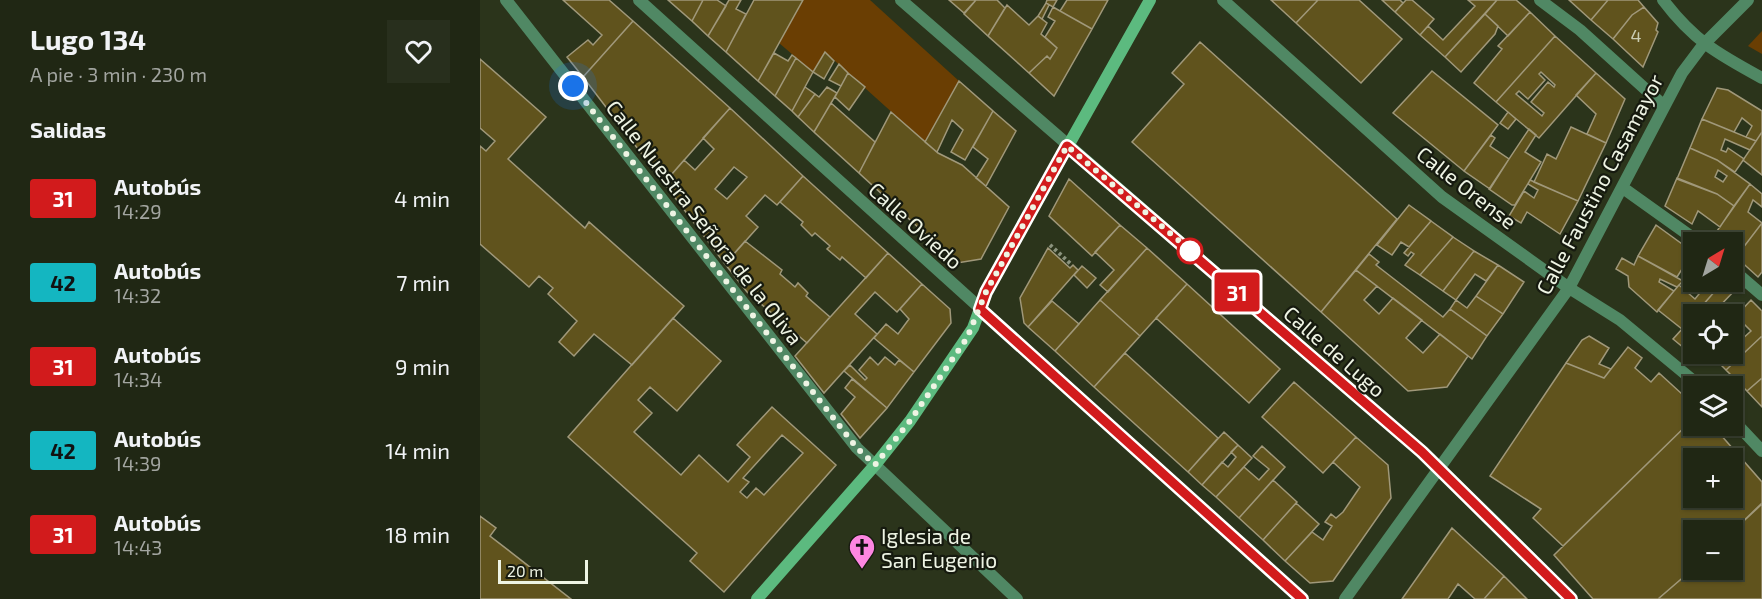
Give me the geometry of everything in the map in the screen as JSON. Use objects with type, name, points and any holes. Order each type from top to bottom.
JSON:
[{"type":"street","name":"Calle Nuestra Señora de la Oliva","points":[[506,0],[857,448],[1017,599]]},
{"type":"street","name":"Calle Oviedo","points":[[639,0],[1302,599]]},
{"type":"street","name":"Calle de Lugo","points":[[901,0],[1438,468],[1571,599]]},
{"type":"street","points":[[758,599],[875,465],[961,349],[973,328],[986,292],[1150,0]]},
{"type":"street","name":"Calle Orense","points":[[1223,0],[1442,197],[1569,288],[1620,320],[1688,376]]},
{"type":"street","points":[[1540,0],[1580,30],[1663,105]]},
{"type":"street","points":[[1663,0],[1682,25],[1703,45],[1762,78]]},
{"type":"street","name":"Calle Faustino Casamayor","points":[[1345,599],[1569,288],[1623,188],[1663,105],[1682,73],[1703,45],[1748,0]]},
{"type":"street","points":[[1623,188],[1685,232]]},
{"type":"street","points":[[1743,279],[1762,295]]},
{"type":"street","points":[[1743,431],[1762,451]]},
{"type":"path","points":[[1050,245],[1072,265]]},
{"type":"shaded area","points":[[803,0],[870,0],[959,81],[925,142],[826,53],[813,72],[779,43]]},
{"type":"shaded area","points":[[1762,31],[1762,54],[1748,46]]},
{"type":"building","points":[[563,0],[609,0],[633,21],[583,77],[567,57],[588,40],[593,45],[602,35]]},
{"type":"building","points":[[668,0],[703,0],[692,21]]},
{"type":"building","points":[[703,0],[717,0],[726,6],[708,36],[692,21]]},
{"type":"building","points":[[729,0],[741,0],[736,9],[746,14],[726,52],[708,36]]},
{"type":"building","points":[[754,0],[803,0],[758,81],[726,52]]},
{"type":"building","points":[[949,0],[976,0],[964,13]]},
{"type":"building","points":[[976,0],[997,0],[1005,8],[988,36],[964,14]]},
{"type":"building","points":[[1047,0],[1057,0],[1053,7],[1046,3]]},
{"type":"building","points":[[1067,0],[1108,0],[1092,29],[1060,11]]},
{"type":"building","points":[[1271,0],[1318,0],[1296,23]]},
{"type":"building","points":[[1318,0],[1359,0],[1402,39],[1361,83],[1296,23]]},
{"type":"building","points":[[1382,0],[1400,0],[1403,3],[1395,12]]},
{"type":"building","points":[[1406,0],[1412,0],[1434,19],[1420,35],[1395,12]]},
{"type":"building","points":[[1468,0],[1497,0],[1445,57],[1420,35],[1428,26],[1443,40],[1475,6]]},
{"type":"building","points":[[1497,0],[1516,0],[1530,12],[1508,36],[1485,14]]},
{"type":"building","points":[[1569,0],[1608,0],[1591,20]]},
{"type":"building","points":[[1608,0],[1638,0],[1644,7],[1632,15],[1613,39],[1591,20]]},
{"type":"building","points":[[1046,3],[1049,5],[1042,19],[1038,16]]},
{"type":"building","points":[[1007,5],[1029,25],[1038,16],[1047,23],[1041,34],[1057,48],[1050,59],[1047,56],[1029,73],[988,36]]},
{"type":"building","points":[[1053,7],[1092,29],[1054,96],[1029,73],[1047,56],[1050,59],[1057,48],[1045,37],[1055,21],[1048,17]]},
{"type":"building","points":[[1644,7],[1658,23],[1656,30],[1658,32],[1643,67],[1613,39],[1632,15]]},
{"type":"building","points":[[1530,12],[1555,36],[1496,102],[1474,83],[1502,49],[1498,46]]},
{"type":"building","points":[[1485,14],[1498,26],[1495,34],[1461,72],[1445,57]]},
{"type":"building","points":[[633,21],[730,108],[664,183],[583,77]]},
{"type":"building","points":[[1555,36],[1596,73],[1539,138],[1496,102]],"holes":[[[1541,72],[1555,85],[1554,87],[1548,82],[1531,102],[1544,113],[1542,116],[1516,94],[1519,91],[1528,99],[1545,80],[1539,74]]]},
{"type":"building","points":[[1200,42],[1397,219],[1321,312],[1132,142],[1184,84],[1172,73]]},
{"type":"building","points":[[825,52],[834,61],[824,79],[813,72]]},
{"type":"building","points":[[774,53],[788,61],[792,55],[796,58],[775,96],[758,81]]},
{"type":"building","points":[[796,58],[813,72],[792,111],[775,96]]},
{"type":"building","points":[[480,59],[546,117],[508,159],[585,228],[589,222],[684,306],[632,365],[594,334],[574,356],[559,342],[577,321],[548,294],[553,288],[539,276],[529,287],[480,244],[480,146],[486,151],[495,141],[480,128]]},
{"type":"building","points":[[839,64],[848,73],[841,86],[829,80]]},
{"type":"building","points":[[1432,71],[1498,125],[1464,171],[1393,113]]},
{"type":"building","points":[[848,73],[865,87],[849,110],[835,97]]},
{"type":"building","points":[[1596,73],[1625,99],[1606,143],[1587,134],[1596,114],[1576,95]]},
{"type":"building","points":[[959,81],[993,111],[965,160],[951,152],[963,130],[952,120],[937,152],[925,142]]},
{"type":"building","points":[[805,87],[815,94],[798,117],[792,111]]},
{"type":"building","points":[[827,87],[837,93],[814,132],[798,117],[815,94],[819,97]]},
{"type":"building","points":[[1717,88],[1728,90],[1762,111],[1762,132],[1756,141],[1746,137],[1752,126],[1742,118],[1734,132],[1702,119]]},
{"type":"building","points":[[831,103],[875,142],[859,173],[814,132]]},
{"type":"building","points":[[730,108],[803,176],[777,205],[765,195],[746,216],[758,227],[725,264],[664,183],[684,160],[695,170],[714,149],[703,138]],"holes":[[[734,167],[747,177],[727,199],[715,189]]]},
{"type":"building","points":[[993,111],[1016,131],[986,186],[976,178],[988,159],[973,147]]},
{"type":"building","points":[[891,112],[938,153],[962,165],[1009,207],[981,259],[957,263],[859,173]]},
{"type":"building","points":[[1508,112],[1516,119],[1508,129],[1500,123]]},
{"type":"building","points":[[1702,119],[1756,141],[1750,150],[1725,139],[1721,150],[1726,152],[1728,148],[1744,159],[1735,172],[1717,160],[1690,148]]},
{"type":"building","points":[[1571,127],[1606,143],[1578,201],[1534,182],[1547,154],[1556,159]]},
{"type":"building","points":[[1529,129],[1536,135],[1525,152],[1541,162],[1515,205],[1512,205],[1489,189]]},
{"type":"building","points":[[1762,132],[1762,175],[1743,160]]},
{"type":"building","points":[[1491,135],[1495,138],[1490,146],[1509,159],[1490,189],[1464,171]]},
{"type":"building","points":[[1690,148],[1717,160],[1750,184],[1734,206],[1717,194],[1677,179]],"holes":[[[1718,170],[1727,176],[1723,182],[1715,177]]]},
{"type":"building","points":[[803,176],[888,253],[866,278],[842,257],[840,260],[827,249],[830,246],[815,233],[812,236],[801,225],[803,222],[780,202]]},
{"type":"building","points":[[1677,178],[1717,194],[1734,206],[1720,227],[1698,211],[1692,224],[1665,206]]},
{"type":"building","points":[[1069,179],[1120,225],[1092,256],[1049,216]]},
{"type":"building","points":[[1530,180],[1578,201],[1560,234],[1527,212],[1521,223],[1509,216],[1524,191],[1534,198],[1538,190],[1528,184]]},
{"type":"building","points":[[1750,184],[1762,194],[1762,207],[1753,200],[1748,212],[1762,223],[1743,248],[1743,232],[1716,232]]},
{"type":"building","points":[[1409,205],[1431,221],[1409,247],[1401,242],[1392,255],[1377,245]]},
{"type":"building","points":[[1431,221],[1453,237],[1420,275],[1405,265],[1414,254],[1411,252],[1408,256],[1404,253]]},
{"type":"building","points":[[1762,223],[1762,272],[1758,277],[1743,263],[1743,248]]},
{"type":"building","points":[[1120,225],[1147,248],[1108,292],[1100,285],[1114,270],[1095,252]]},
{"type":"building","points":[[1656,225],[1683,245],[1683,268],[1677,277],[1638,256]]},
{"type":"building","points":[[1453,237],[1474,251],[1443,291],[1420,275]]},
{"type":"building","points":[[745,241],[782,270],[780,274],[795,287],[798,283],[808,293],[806,296],[830,317],[807,343],[747,292],[725,264]]},
{"type":"building","points":[[1048,248],[1070,268],[1073,265],[1078,270],[1028,327],[1024,323],[1020,298]]},
{"type":"building","points":[[1147,248],[1187,284],[1140,336],[1100,300]]},
{"type":"building","points":[[1474,251],[1498,265],[1486,281],[1475,274],[1456,300],[1443,291]]},
{"type":"building","points":[[888,253],[922,284],[897,312],[875,292],[855,314],[877,334],[824,393],[795,356]]},
{"type":"building","points":[[1369,254],[1379,262],[1376,265],[1443,317],[1450,309],[1487,336],[1472,359],[1356,270]]},
{"type":"building","points":[[1638,256],[1683,281],[1677,287],[1660,279],[1659,282],[1674,291],[1657,312],[1629,287],[1628,276],[1616,269],[1622,258],[1634,265]]},
{"type":"building","points":[[1498,265],[1524,282],[1503,314],[1476,296]]},
{"type":"building","points":[[1082,266],[1096,278],[1087,288],[1074,275]]},
{"type":"building","points":[[1356,270],[1377,286],[1364,300],[1379,314],[1393,298],[1422,320],[1406,338],[1423,353],[1440,334],[1468,356],[1447,387],[1408,391],[1321,312]]},
{"type":"building","points":[[922,284],[950,309],[951,323],[914,372],[874,338],[886,324],[898,334],[909,319],[900,309]]},
{"type":"building","points":[[1187,284],[1280,369],[1249,403],[1156,318]]},
{"type":"building","points":[[1679,285],[1683,292],[1687,292],[1695,299],[1701,292],[1714,292],[1704,304],[1683,304],[1682,329],[1658,310]]},
{"type":"building","points":[[1714,292],[1733,292],[1722,304],[1704,304]]},
{"type":"building","points":[[1476,296],[1503,314],[1487,336],[1450,309],[1456,300],[1467,308]]},
{"type":"building","points":[[1100,300],[1140,336],[1094,387],[1055,351]]},
{"type":"building","points":[[1751,300],[1762,311],[1762,336],[1743,354],[1743,338],[1751,331],[1743,323],[1743,309]]},
{"type":"building","points":[[1052,301],[1079,324],[1055,351],[1028,327]]},
{"type":"building","points":[[673,318],[721,361],[677,411],[650,387],[638,400],[652,413],[634,432],[681,475],[699,455],[728,482],[750,457],[737,445],[772,407],[836,465],[724,592],[690,561],[697,553],[568,437]],"holes":[[[782,435],[803,453],[764,495],[756,488],[747,498],[740,492],[749,482],[743,478]]]},
{"type":"building","points":[[1683,328],[1683,347],[1673,339]]},
{"type":"building","points":[[1589,336],[1609,348],[1599,364],[1611,369],[1604,378],[1566,363],[1582,340]]},
{"type":"building","points":[[1762,336],[1762,378],[1747,391],[1743,387],[1743,376],[1732,376],[1726,370],[1732,364],[1743,364],[1743,354]]},
{"type":"building","points":[[1628,347],[1642,358],[1635,368],[1651,382],[1659,373],[1683,395],[1683,429],[1563,546],[1533,518],[1541,509],[1490,476],[1566,363],[1604,378]]},
{"type":"building","points":[[1125,353],[1218,438],[1188,472],[1094,387]]},
{"type":"building","points":[[870,357],[878,365],[885,357],[895,365],[899,360],[914,372],[887,408],[844,371],[850,365],[865,380],[867,378],[859,370]]},
{"type":"building","points":[[1720,364],[1732,364],[1726,370]]},
{"type":"building","points":[[1762,378],[1762,407],[1747,391]]},
{"type":"building","points":[[852,379],[887,408],[860,438],[841,414],[855,397],[845,388]]},
{"type":"building","points":[[1294,382],[1356,437],[1323,473],[1262,417]]},
{"type":"building","points":[[1683,429],[1683,436],[1722,436],[1732,448],[1683,448],[1683,508],[1743,508],[1743,460],[1762,482],[1762,503],[1743,521],[1683,520],[1683,577],[1658,599],[1593,599],[1554,555]]},
{"type":"building","points":[[1224,432],[1238,445],[1202,485],[1188,472]]},
{"type":"building","points":[[1356,437],[1388,465],[1391,498],[1333,581],[1310,583],[1285,561],[1312,532],[1323,540],[1332,526],[1325,522],[1331,514],[1336,518],[1343,512],[1360,487],[1333,462]]},
{"type":"building","points":[[1238,445],[1252,458],[1216,497],[1202,485],[1222,462],[1228,467],[1236,457],[1231,452]]},
{"type":"building","points":[[1262,446],[1285,467],[1239,518],[1216,497],[1244,467],[1259,480],[1269,469],[1253,456]]},
{"type":"building","points":[[1273,480],[1297,502],[1263,540],[1239,518]]},
{"type":"building","points":[[1296,503],[1319,524],[1285,561],[1263,540]]},
{"type":"building","points":[[1762,504],[1762,599],[1658,599],[1683,577],[1683,580],[1743,580],[1743,522]]},
{"type":"building","points":[[480,516],[496,528],[490,536],[571,599],[480,599]]},
{"type":"building","points":[[1452,528],[1504,576],[1484,599],[1475,599],[1458,584],[1448,599],[1402,599]]},
{"type":"building","points":[[1504,576],[1527,599],[1484,599]]},
{"type":"bus line","name":"31","points":[[1302,599],[980,309],[986,292],[1067,146],[1093,166],[1422,452],[1571,599]]},
{"type":"place","name":"Iglesia de San Eugenio","points":[[862,570]]},
{"type":"route","points":[[573,86],[857,448],[875,465],[910,421],[961,349],[973,328],[986,292],[1067,146],[1197,256],[1190,251]]}]
